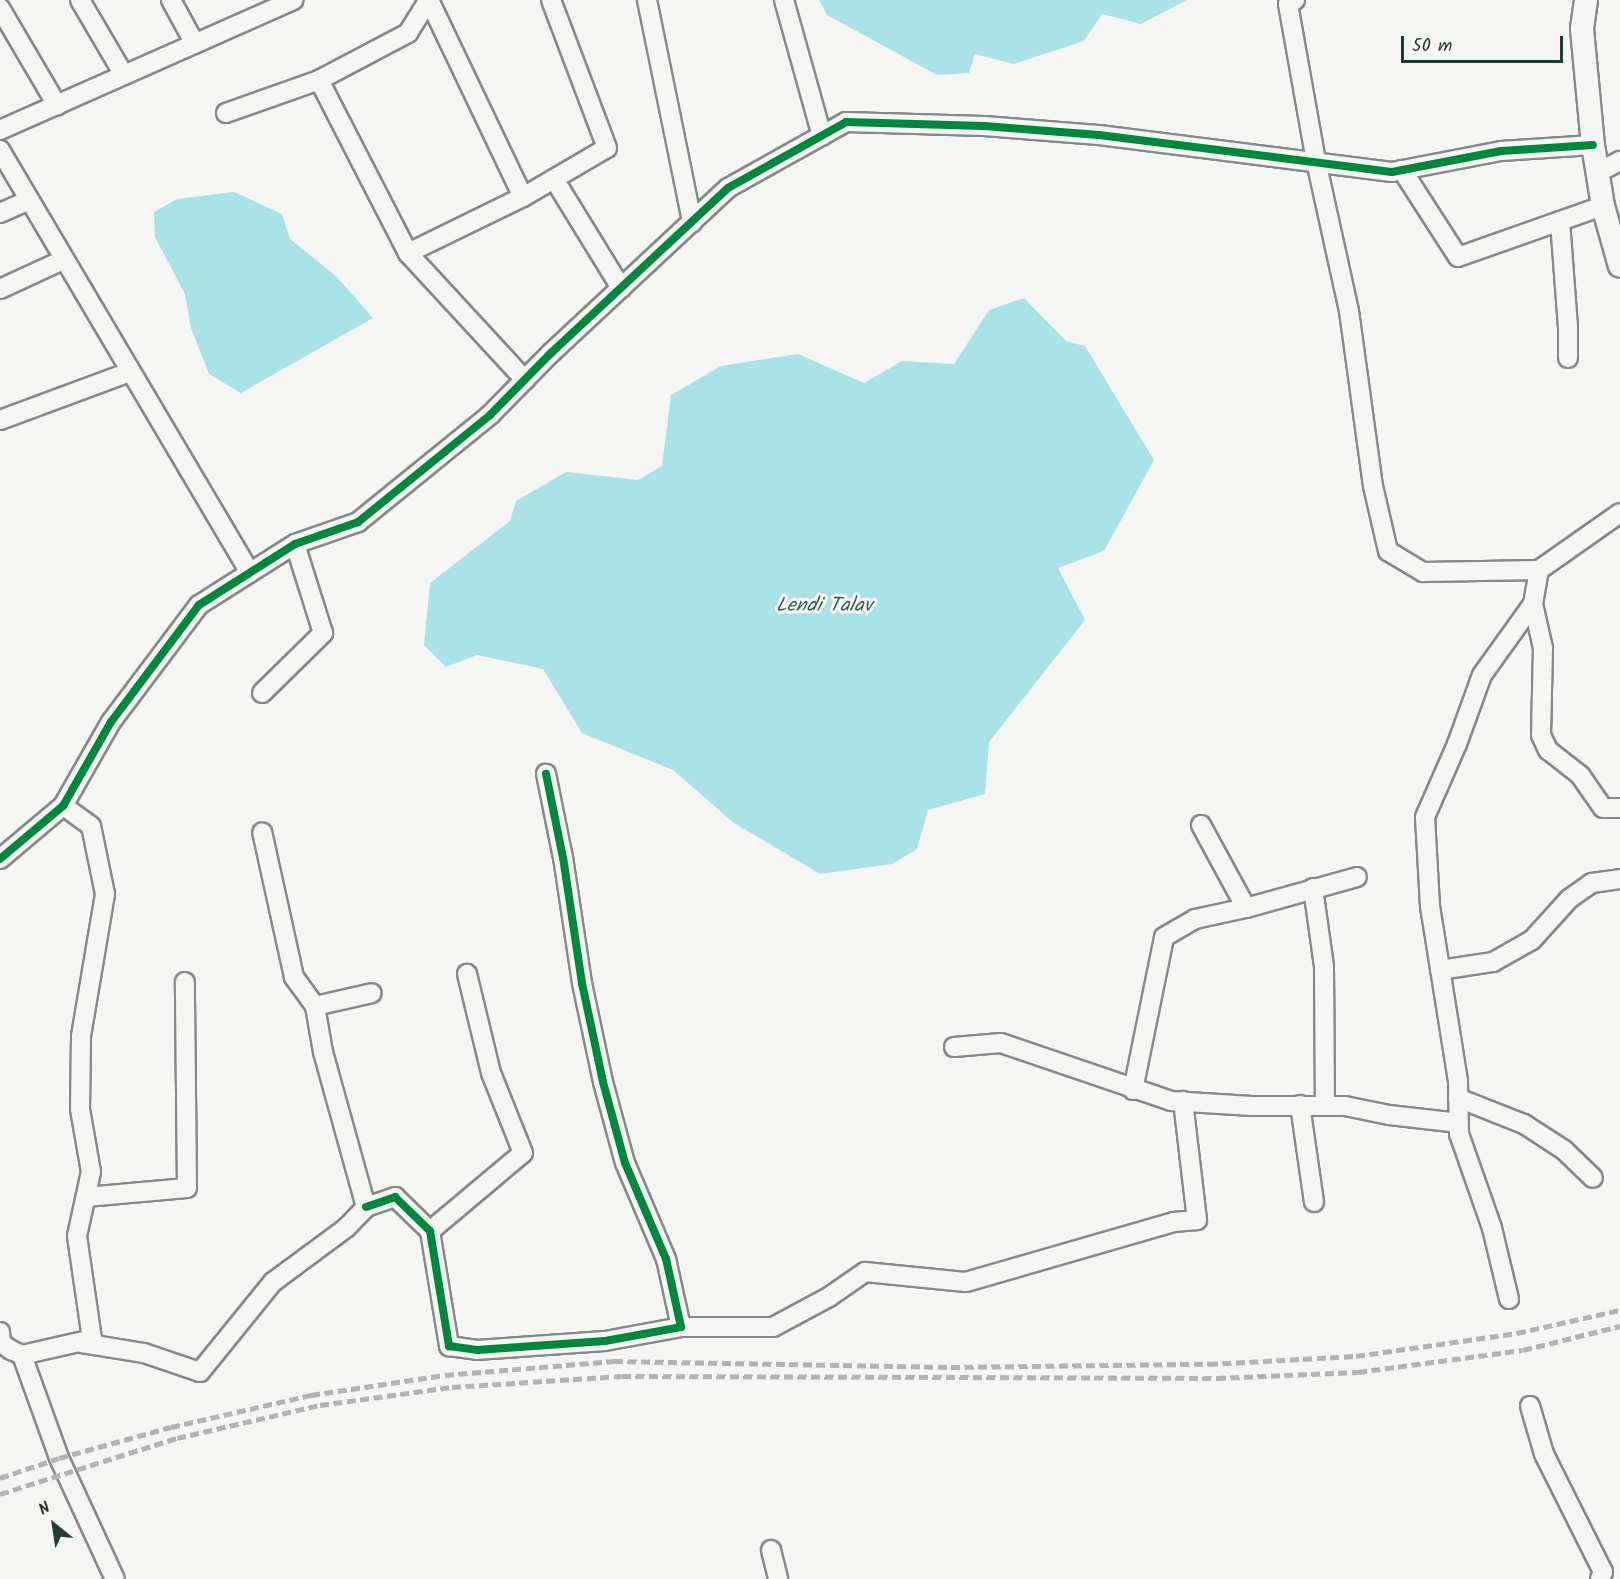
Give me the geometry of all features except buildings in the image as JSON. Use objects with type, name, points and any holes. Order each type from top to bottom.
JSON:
[{"type":"street","points":[[80,0],[124,75]]},
{"type":"street","points":[[171,0],[195,44]]},
{"type":"street","points":[[0,130],[294,0]]},
{"type":"street","points":[[226,113],[319,80],[408,33],[429,0],[523,197]]},
{"type":"street","points":[[408,252],[523,197],[607,148],[551,0]]},
{"type":"street","points":[[647,0],[692,222]]},
{"type":"street","points":[[784,0],[822,136]]},
{"type":"street","points":[[1295,0],[1288,4],[1316,161],[1349,311],[1373,486],[1388,551],[1423,572],[1539,570],[1620,513]]},
{"type":"street","points":[[1586,0],[1582,29],[1593,145],[1603,206],[1620,266]]},
{"type":"street","points":[[0,8],[57,105]]},
{"type":"street","points":[[319,80],[408,252],[525,380]]},
{"type":"street","points":[[0,859],[63,806],[111,722],[199,605],[295,544],[358,522],[490,415],[728,188],[846,122],[984,126],[1099,135],[1392,172],[1501,151],[1593,145]]},
{"type":"street","points":[[0,150],[249,573]]},
{"type":"street","points":[[1599,172],[1620,161]]},
{"type":"street","points":[[1402,170],[1458,257],[1603,206]]},
{"type":"street","points":[[554,179],[621,288]]},
{"type":"street","points":[[0,213],[29,200]]},
{"type":"street","points":[[1560,221],[1568,327],[1568,358]]},
{"type":"street","points":[[0,289],[63,260]]},
{"type":"street","points":[[0,420],[130,372]]},
{"type":"street","points":[[262,693],[323,633],[295,544]]},
{"type":"street","points":[[1539,570],[1533,604],[1543,648],[1541,735],[1548,750],[1580,775],[1603,808],[1620,808]]},
{"type":"street","points":[[1509,1299],[1492,1228],[1459,1134],[1458,1081],[1430,906],[1425,817],[1457,744],[1482,675],[1533,604]]},
{"type":"street","points":[[546,774],[563,858],[582,983],[603,1082],[625,1163],[666,1259],[681,1327]]},
{"type":"street","points":[[11,1352],[92,1339],[77,1236],[91,1172],[80,1109],[81,1036],[105,894],[92,826],[63,806]]},
{"type":"street","points":[[1201,825],[1246,908]]},
{"type":"street","points":[[262,832],[294,977],[315,1006],[323,1052],[366,1207]]},
{"type":"street","points":[[1133,1090],[1164,937],[1195,919],[1246,908],[1357,877]]},
{"type":"street","points":[[1440,970],[1493,962],[1532,940],[1569,899],[1592,883],[1620,879]]},
{"type":"street","points":[[1313,888],[1324,966],[1325,1105]]},
{"type":"street","points":[[430,1232],[523,1153],[491,1073],[467,974]]},
{"type":"street","points":[[86,1197],[187,1188],[185,982]]},
{"type":"street","points":[[315,1006],[372,993]]},
{"type":"street","points":[[954,1047],[1001,1043],[1045,1060],[1088,1071],[1133,1090],[1183,1101],[1252,1106],[1325,1105],[1459,1123]]},
{"type":"street","points":[[1458,1098],[1524,1124],[1564,1150],[1593,1178]]},
{"type":"street","points":[[82,1342],[144,1353],[200,1372],[273,1282],[346,1228],[366,1207],[395,1197],[430,1232],[449,1346],[477,1350],[605,1341],[681,1327],[773,1327],[829,1297],[865,1272],[966,1282],[1174,1222],[1197,1221],[1183,1101]]},
{"type":"street","points":[[1300,1105],[1314,1202]]},
{"type":"street","points":[[0,1332],[2,1342],[11,1352],[115,1579]]},
{"type":"street","points":[[1530,1406],[1544,1454],[1603,1572],[1600,1579]]},
{"type":"street","points":[[771,1550],[778,1579]]},
{"type":"water","points":[[819,0],[1187,0],[1141,24],[1102,14],[1084,41],[1014,64],[975,54],[969,73],[937,75],[827,15]]},
{"type":"water","points":[[234,192],[282,214],[290,239],[336,276],[373,318],[241,393],[209,374],[191,328],[185,294],[155,237],[154,212],[177,199]]},
{"type":"water","name":"Lendi Talav","points":[[1024,298],[1066,341],[1085,346],[1154,460],[1104,551],[1058,568],[1085,620],[989,742],[985,794],[928,810],[917,849],[892,864],[820,874],[734,823],[673,770],[582,733],[543,669],[477,655],[446,667],[424,645],[430,583],[510,521],[516,501],[566,472],[638,480],[662,466],[671,395],[721,366],[798,354],[864,383],[902,361],[954,364],[989,310]]},
{"type":"railway","points":[[0,1478],[59,1458],[171,1427],[311,1395],[445,1375],[614,1361],[951,1367],[1209,1364],[1356,1356],[1517,1333],[1620,1310]]},
{"type":"railway","points":[[0,1494],[177,1438],[320,1405],[452,1387],[622,1376],[1217,1378],[1358,1372],[1523,1350],[1620,1326]]},
{"type":"cycle path","points":[[0,859],[63,806],[111,722],[199,605],[295,544],[358,522],[490,415],[551,353],[728,188],[846,122],[984,126],[1099,135],[1392,172],[1501,151],[1593,145]]},
{"type":"cycle path","points":[[366,1207],[395,1197],[430,1231],[449,1346],[477,1350],[605,1341],[681,1327],[666,1259],[625,1163],[603,1082],[582,983],[563,858],[546,774]]}]
